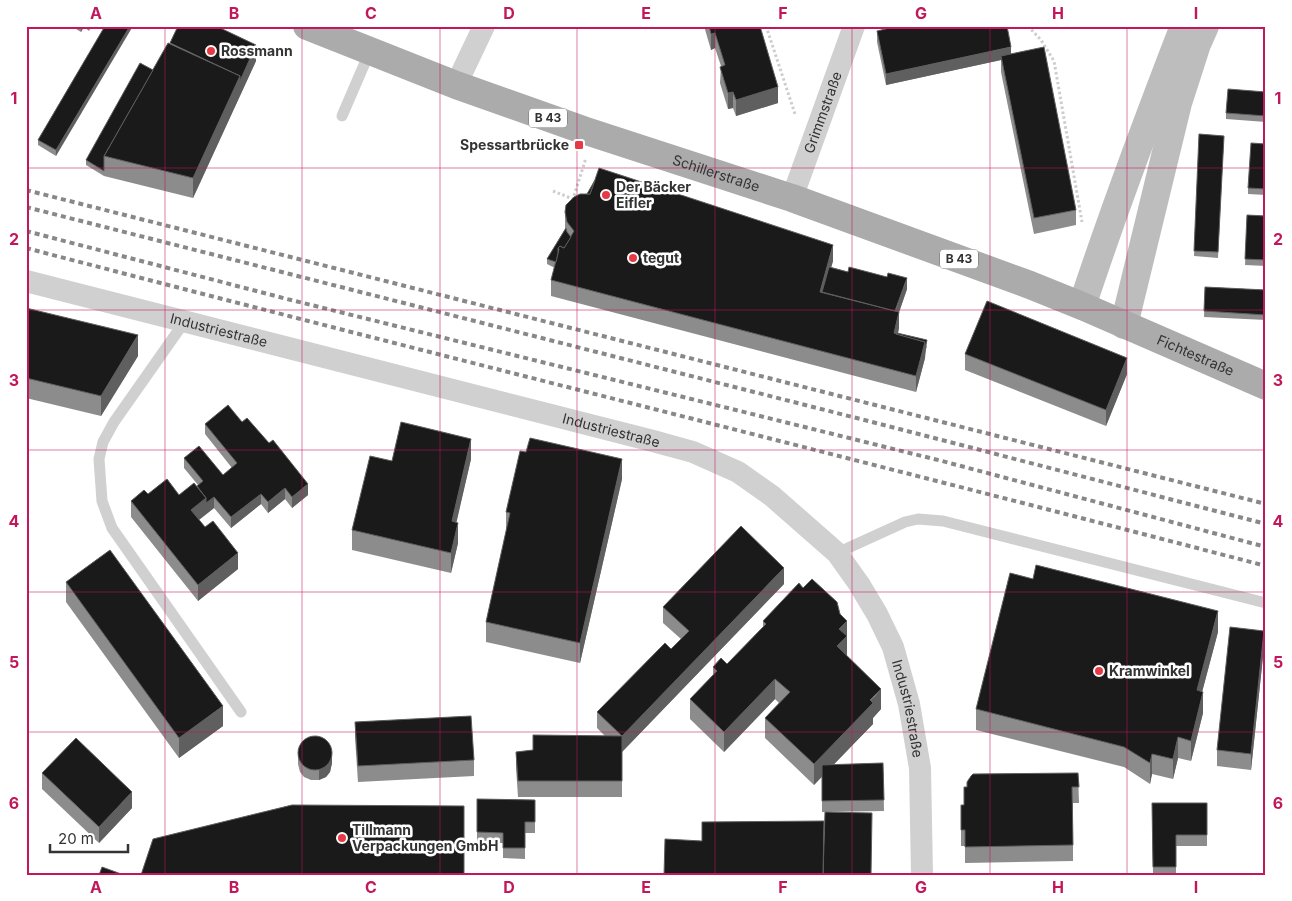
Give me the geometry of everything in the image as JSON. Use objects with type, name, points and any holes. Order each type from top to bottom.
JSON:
[{"type":"main road","name":"Schillerstraße","points":[[307,26],[456,86],[594,134],[792,198],[941,252],[1082,306],[1124,325]]},
{"type":"main road","points":[[1082,306],[1103,241],[1184,26]]},
{"type":"main road","points":[[1124,325],[1178,103],[1197,44],[1205,26]]},
{"type":"main road","name":"Fichtestraße","points":[[1124,325],[1266,386]]},
{"type":"street","points":[[456,86],[484,26]]},
{"type":"street","name":"Grimmstraße","points":[[792,198],[854,26]]},
{"type":"street","name":"Industriestraße","points":[[26,281],[653,441],[693,452],[738,472],[772,496],[837,553],[868,599],[893,648],[909,704],[920,768],[922,875]]},
{"type":"lane","points":[[342,116],[370,52]]},
{"type":"lane","points":[[185,321],[114,422],[103,442],[99,459],[102,501],[112,528],[240,712]]},
{"type":"lane","points":[[837,553],[904,522],[930,519],[1266,603]]},
{"type":"path","points":[[766,26],[808,153]]},
{"type":"path","points":[[1028,26],[1041,40],[1056,68],[1084,234],[1103,241]]},
{"type":"path","points":[[552,191],[573,199],[594,134]]},
{"type":"building","points":[[105,26],[130,26],[56,150],[38,140]]},
{"type":"building","points":[[178,26],[216,26],[256,45],[240,81],[240,76],[170,43]]},
{"type":"building","points":[[709,26],[760,26],[778,87],[736,100],[733,92],[728,93],[720,67],[725,65],[715,33],[711,34]]},
{"type":"building","points":[[898,26],[1007,26],[1011,47],[886,74],[877,31]]},
{"type":"building","points":[[168,43],[240,76],[193,178],[104,156]]},
{"type":"building","points":[[1044,47],[1076,210],[1034,218],[1001,56]]},
{"type":"building","points":[[140,63],[153,70],[104,156],[104,171],[86,160]]},
{"type":"building","points":[[1228,89],[1266,92],[1266,116],[1226,113]]},
{"type":"building","points":[[1199,134],[1224,136],[1218,252],[1194,251]]},
{"type":"building","points":[[1251,143],[1266,144],[1266,189],[1248,188]]},
{"type":"building","points":[[599,168],[833,245],[820,292],[899,312],[894,333],[925,342],[916,376],[551,280],[558,248],[560,246],[564,248],[574,231],[567,222],[566,205],[580,194],[590,194]]},
{"type":"building","points":[[595,180],[590,194],[587,194]]},
{"type":"building","points":[[1247,215],[1266,216],[1266,260],[1245,259]]},
{"type":"building","points":[[566,228],[571,237],[564,248],[560,246],[558,248],[556,262],[547,259]]},
{"type":"building","points":[[829,267],[848,272],[849,267],[887,277],[888,273],[907,278],[895,311],[822,292]]},
{"type":"building","points":[[1205,287],[1266,290],[1266,315],[1204,311]]},
{"type":"building","points":[[987,301],[1127,358],[1106,410],[965,354]]},
{"type":"building","points":[[26,308],[138,335],[101,396],[26,378]]},
{"type":"building","points":[[897,333],[927,340],[925,348],[925,342]]},
{"type":"building","points":[[228,405],[242,422],[247,418],[269,443],[273,440],[308,484],[292,497],[285,488],[268,502],[261,494],[231,517],[214,497],[206,503],[206,498],[197,486],[203,481],[184,458],[199,446],[223,475],[237,463],[205,424]]},
{"type":"building","points":[[401,422],[471,439],[452,521],[458,523],[451,553],[352,530],[370,456],[392,461]]},
{"type":"building","points":[[530,438],[622,459],[580,643],[486,622],[510,513],[506,512],[520,451],[526,452]]},
{"type":"building","points":[[167,479],[179,495],[194,483],[206,498],[191,510],[205,527],[213,521],[238,553],[198,585],[131,501],[144,490],[148,494]]},
{"type":"building","points":[[741,526],[784,568],[622,736],[597,712],[665,643],[671,649],[689,631],[663,607]]},
{"type":"building","points":[[110,550],[223,706],[179,738],[66,582]]},
{"type":"building","name":"Kramwinkel","points":[[1036,565],[1218,611],[1197,690],[1203,692],[1191,741],[1178,737],[1173,759],[1152,754],[1150,763],[1124,747],[976,709],[1010,573],[1033,579]]},
{"type":"building","points":[[812,579],[837,602],[840,614],[847,621],[839,629],[847,636],[837,646],[881,689],[870,700],[873,703],[814,764],[765,718],[790,692],[775,679],[724,732],[690,699],[717,671],[713,667],[721,658],[727,664],[766,624],[763,621],[799,583],[803,588]]},
{"type":"building","points":[[1230,627],[1264,631],[1251,754],[1217,750]]},
{"type":"building","points":[[471,716],[474,760],[358,766],[355,722]]},
{"type":"building","points":[[533,735],[622,736],[622,781],[518,781],[516,752],[533,750]]},
{"type":"building","points":[[315,736],[327,741],[332,753],[327,765],[315,770],[303,765],[298,753],[303,741]]},
{"type":"building","points":[[76,738],[132,792],[99,827],[42,773]]},
{"type":"building","points":[[883,763],[884,800],[822,801],[822,765]]},
{"type":"building","points":[[1078,773],[1079,787],[1072,787],[1073,845],[965,847],[965,830],[961,830],[961,805],[964,805],[964,787],[967,787],[967,782],[973,774]]},
{"type":"building","points":[[477,799],[535,800],[535,822],[525,822],[525,848],[503,848],[503,833],[477,832]]},
{"type":"building","points":[[1152,803],[1207,803],[1207,835],[1176,835],[1176,867],[1153,867]]},
{"type":"building","name":"Tillmann Verpackungen GmbH","points":[[292,805],[464,806],[464,875],[141,875],[153,839]]},
{"type":"building","points":[[825,812],[872,813],[871,875],[823,875]]},
{"type":"building","points":[[824,821],[823,875],[664,875],[665,839],[702,841],[702,822]]},
{"type":"building","points":[[102,867],[124,875],[99,875]]},
{"type":"railway","points":[[26,190],[1266,504]]},
{"type":"railway","points":[[26,207],[1266,524]]},
{"type":"railway","points":[[26,231],[287,299],[942,461],[1266,547]]},
{"type":"railway","points":[[26,248],[1266,566]]},
{"type":"place","name":"Rossmann","points":[[211,51]]},
{"type":"place","name":"Spessartbrücke","points":[[579,145]]},
{"type":"place","name":"Der Bäcker Eifler","points":[[606,195]]},
{"type":"place","name":"tegut","points":[[633,258]]},
{"type":"place","name":"Kramwinkel","points":[[1099,671]]},
{"type":"place","name":"Tillmann Verpackungen GmbH","points":[[342,838]]}]
